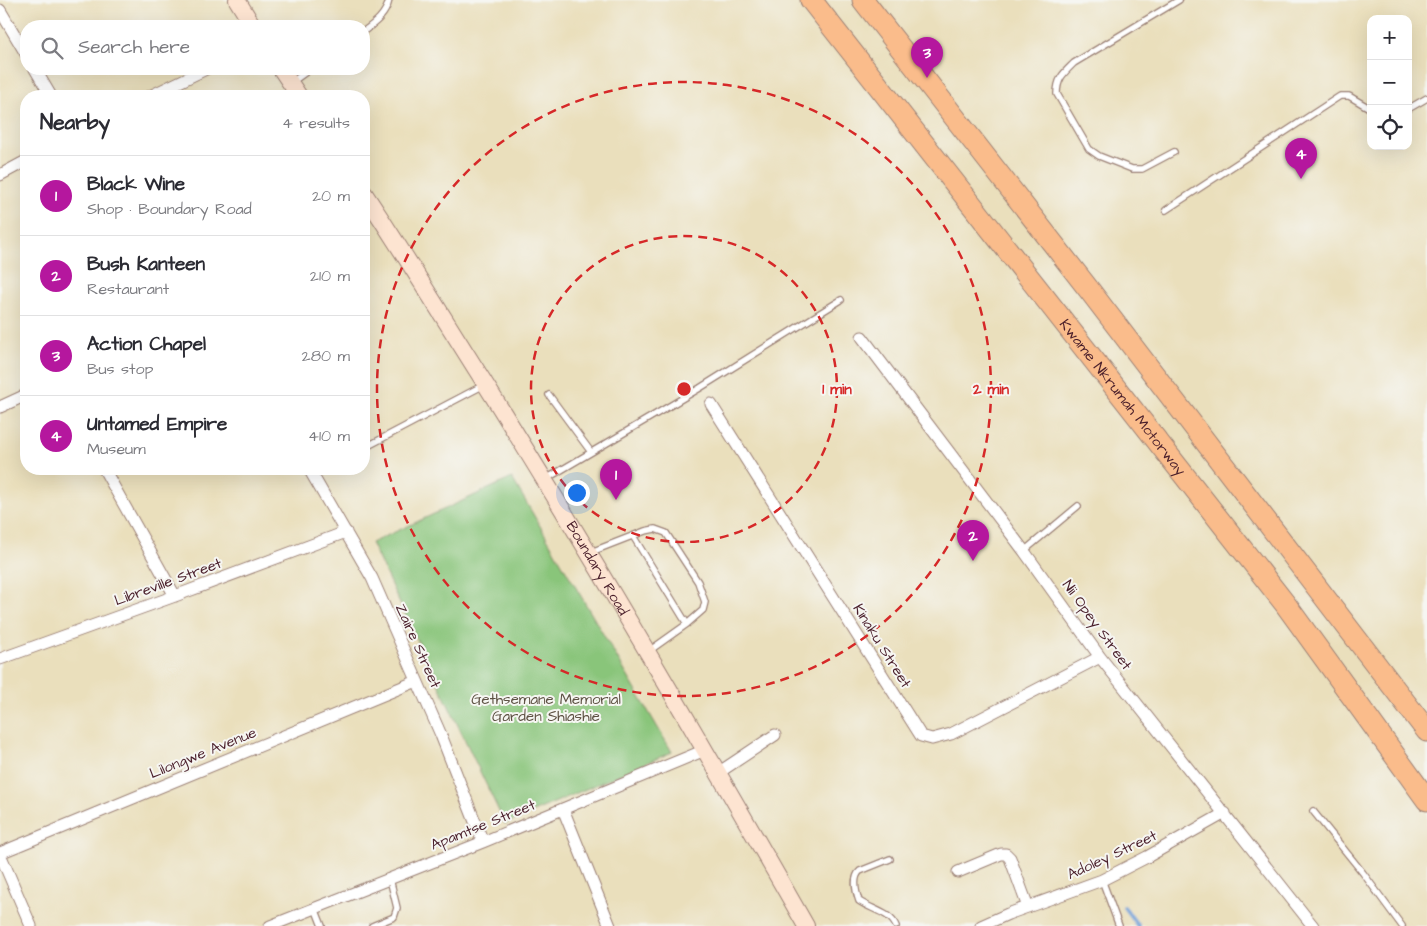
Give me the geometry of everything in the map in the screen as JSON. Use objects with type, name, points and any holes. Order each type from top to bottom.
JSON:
[{"type":"highway","name":"Kwame Nkrumah Motorway","points":[[811,0],[1286,605],[1427,800]]},
{"type":"highway","points":[[863,0],[1084,283],[1427,730]]},
{"type":"main road","points":[[236,0],[249,20]]},
{"type":"main road","points":[[285,75],[295,90]]},
{"type":"main road","name":"Boundary Road","points":[[370,202],[545,479],[705,750],[806,926]]},
{"type":"street","points":[[0,10],[20,44]]},
{"type":"street","points":[[39,75],[47,90]]},
{"type":"street","points":[[162,90],[194,75]]},
{"type":"street","points":[[0,175],[20,164]]},
{"type":"street","name":"Nii Opey Street","points":[[862,337],[1024,551],[1100,657],[1313,926]]},
{"type":"street","points":[[0,407],[20,398]]},
{"type":"street","name":"Kinaku Street","points":[[711,404],[921,736],[932,739],[951,734],[1100,657]]},
{"type":"street","points":[[107,475],[176,596]]},
{"type":"street","name":"Zaire Street","points":[[313,475],[372,578],[441,735],[484,842]]},
{"type":"street","name":"Libreville Street","points":[[0,659],[176,596],[346,532]]},
{"type":"street","name":"Lilongwe Avenue","points":[[0,854],[417,681]]},
{"type":"street","points":[[718,773],[775,735]]},
{"type":"street","name":"Apamtse Street","points":[[270,926],[484,842],[705,750]]},
{"type":"street","points":[[563,808],[610,926]]},
{"type":"street","name":"Adoley Street","points":[[981,926],[1102,880],[1224,813]]},
{"type":"street","points":[[0,854],[31,926]]},
{"type":"street","points":[[958,872],[1001,854],[1006,854],[1010,858],[1028,907]]},
{"type":"lane","points":[[370,27],[377,22],[387,8],[389,0]]},
{"type":"lane","points":[[1174,152],[1142,169],[1132,169],[1099,156],[1089,149],[1057,94],[1057,85],[1062,74],[1074,63],[1179,0]]},
{"type":"lane","points":[[295,90],[306,75]]},
{"type":"lane","points":[[1166,210],[1340,96],[1349,96],[1367,107]]},
{"type":"lane","points":[[1412,107],[1427,98]]},
{"type":"lane","points":[[545,479],[700,388],[841,300]]},
{"type":"lane","points":[[370,445],[486,384]]},
{"type":"lane","points":[[548,395],[591,452]]},
{"type":"lane","points":[[1024,551],[1078,506]]},
{"type":"lane","points":[[589,553],[645,531],[656,530],[666,533],[698,582],[705,602],[703,610],[648,653]]},
{"type":"lane","points":[[633,536],[687,624]]},
{"type":"lane","points":[[1313,811],[1363,873],[1402,926]]},
{"type":"lane","points":[[890,860],[860,871],[856,874],[855,878],[860,901],[887,915],[896,926]]},
{"type":"lane","points":[[372,926],[394,917],[397,908],[390,879]]},
{"type":"lane","points":[[1102,880],[1119,926]]},
{"type":"lane","points":[[315,908],[322,926]]},
{"type":"green space","name":"Gethsemane Memorial Garden Shiashie","points":[[512,478],[672,752],[505,824],[371,543]]},
{"type":"waterway","points":[[1124,907],[1138,926]]},
{"type":"place","name":"Action Chapel","points":[[927,78]]},
{"type":"place","name":"Untamed Empire","points":[[1301,179]]},
{"type":"place","name":"Black Wine","points":[[616,500]]},
{"type":"place","name":"Bush Kanteen","points":[[973,561]]}]
